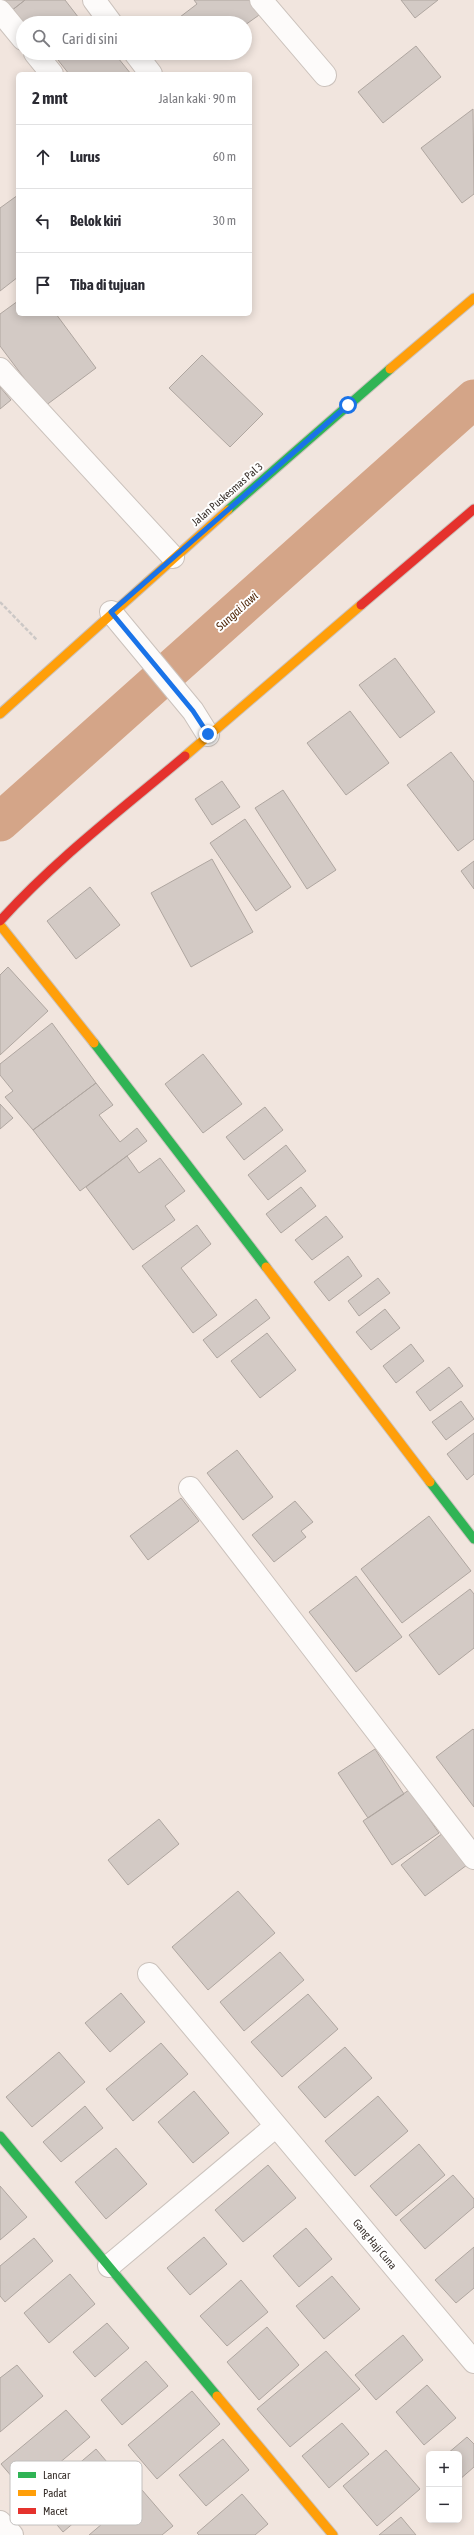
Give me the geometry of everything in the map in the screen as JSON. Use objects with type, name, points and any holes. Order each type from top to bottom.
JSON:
[{"type":"street","points":[[94,0],[106,16]]},
{"type":"street","points":[[261,0],[325,75]]},
{"type":"street","points":[[0,11],[16,30]]},
{"type":"street","points":[[41,60],[50,72]]},
{"type":"street","points":[[140,60],[149,72]]},
{"type":"street","name":"Jalan Puskesmas Pal 3","points":[[0,714],[173,557],[474,298]]},
{"type":"street","points":[[0,369],[173,557]]},
{"type":"street","points":[[0,921],[20,899],[208,734],[291,667],[474,509]]},
{"type":"street","points":[[111,612],[193,711],[208,734]]},
{"type":"street","points":[[0,925],[46,980],[474,1539]]},
{"type":"street","points":[[190,1488],[474,1858]]},
{"type":"street","name":"Gang Haji Cuna","points":[[150,1974],[474,2362]]},
{"type":"street","points":[[109,2266],[276,2126]]},
{"type":"street","points":[[0,2136],[333,2535]]},
{"type":"street","points":[[0,2522],[12,2535]]},
{"type":"path","points":[[0,602],[58,661]]},
{"type":"building","points":[[3,0],[25,0],[11,11]]},
{"type":"building","points":[[25,0],[65,0],[77,16],[16,16],[11,11]]},
{"type":"building","points":[[194,0],[252,0],[262,13],[252,20],[252,16],[181,16],[197,4]]},
{"type":"building","points":[[401,0],[438,0],[415,18]]},
{"type":"building","points":[[416,46],[441,77],[383,123],[358,92]]},
{"type":"building","points":[[58,60],[120,60],[129,72],[67,72]]},
{"type":"building","points":[[473,109],[474,194],[462,203],[421,148]]},
{"type":"building","points":[[16,196],[16,279],[0,291],[0,208]]},
{"type":"building","points":[[16,302],[16,316],[57,316],[96,368],[45,406],[0,346],[0,314]]},
{"type":"building","points":[[202,355],[263,414],[230,447],[169,388]]},
{"type":"building","points":[[0,387],[11,400],[0,409]]},
{"type":"building","points":[[395,658],[435,712],[400,738],[359,685]]},
{"type":"building","points":[[350,711],[389,763],[346,795],[307,743]]},
{"type":"building","points":[[451,752],[474,782],[474,839],[458,851],[407,785]]},
{"type":"building","points":[[222,781],[240,807],[212,825],[195,799]]},
{"type":"building","points":[[283,790],[336,870],[307,889],[255,808]]},
{"type":"building","points":[[245,819],[291,887],[256,911],[210,843]]},
{"type":"building","points":[[212,859],[253,932],[191,967],[151,893]]},
{"type":"building","points":[[474,861],[474,889],[461,871]]},
{"type":"building","points":[[90,887],[120,925],[76,959],[47,921]]},
{"type":"building","points":[[8,967],[48,1011],[0,1055],[0,975]]},
{"type":"building","points":[[52,1023],[96,1083],[33,1130],[5,1097],[13,1091],[0,1075],[0,1064]]},
{"type":"building","points":[[203,1054],[242,1104],[203,1133],[165,1084]]},
{"type":"building","points":[[96,1083],[113,1105],[99,1115],[120,1142],[137,1128],[147,1141],[80,1191],[33,1130]]},
{"type":"building","points":[[0,1104],[13,1118],[0,1129]]},
{"type":"building","points":[[265,1107],[283,1130],[244,1160],[226,1137]]},
{"type":"building","points":[[286,1145],[306,1171],[268,1200],[248,1175]]},
{"type":"building","points":[[127,1156],[139,1173],[160,1158],[185,1191],[165,1206],[175,1220],[133,1250],[86,1187]]},
{"type":"building","points":[[301,1187],[316,1206],[281,1233],[266,1214]]},
{"type":"building","points":[[326,1216],[343,1237],[312,1260],[295,1240]]},
{"type":"building","points":[[197,1225],[211,1244],[181,1268],[217,1315],[193,1333],[142,1266]]},
{"type":"building","points":[[348,1256],[362,1276],[329,1301],[314,1282]]},
{"type":"building","points":[[378,1278],[390,1293],[359,1316],[348,1301]]},
{"type":"building","points":[[256,1299],[270,1318],[217,1358],[203,1340]]},
{"type":"building","points":[[385,1309],[400,1328],[371,1350],[356,1332]]},
{"type":"building","points":[[267,1333],[296,1370],[260,1398],[231,1361]]},
{"type":"building","points":[[411,1344],[424,1361],[396,1383],[383,1366]]},
{"type":"building","points":[[449,1367],[463,1386],[430,1411],[416,1392]]},
{"type":"building","points":[[461,1401],[474,1419],[446,1440],[432,1422]]},
{"type":"building","points":[[474,1433],[474,1474],[467,1480],[447,1454]]},
{"type":"building","points":[[237,1450],[273,1497],[243,1520],[207,1473]]},
{"type":"building","points":[[181,1498],[199,1521],[148,1560],[130,1536]]},
{"type":"building","points":[[295,1501],[313,1522],[301,1531],[306,1537],[274,1562],[252,1535]]},
{"type":"building","points":[[429,1516],[471,1571],[402,1623],[361,1569]]},
{"type":"building","points":[[356,1576],[402,1637],[356,1672],[309,1612]]},
{"type":"building","points":[[470,1589],[474,1594],[474,1648],[439,1675],[409,1635]]},
{"type":"building","points":[[473,1729],[474,1730],[474,1807],[436,1757]]},
{"type":"building","points":[[375,1749],[404,1794],[368,1818],[338,1773]]},
{"type":"building","points":[[409,1790],[439,1833],[392,1865],[363,1821]]},
{"type":"building","points":[[159,1819],[179,1844],[128,1885],[108,1860]]},
{"type":"building","points":[[443,1833],[467,1865],[425,1896],[401,1865]]},
{"type":"building","points":[[238,1891],[275,1933],[208,1990],[172,1947]]},
{"type":"building","points":[[280,1952],[304,1980],[244,2031],[220,2002]]},
{"type":"building","points":[[121,1993],[145,2022],[110,2052],[85,2023]]},
{"type":"building","points":[[308,1994],[338,2029],[282,2077],[251,2042]]},
{"type":"building","points":[[161,2043],[188,2074],[133,2121],[106,2089]]},
{"type":"building","points":[[345,2047],[372,2078],[325,2118],[298,2087]]},
{"type":"building","points":[[59,2052],[85,2082],[32,2127],[6,2097]]},
{"type":"building","points":[[194,2091],[229,2133],[193,2163],[158,2122]]},
{"type":"building","points":[[378,2096],[408,2131],[355,2176],[325,2141]]},
{"type":"building","points":[[85,2106],[103,2128],[61,2162],[43,2142]]},
{"type":"building","points":[[419,2144],[445,2175],[396,2216],[370,2186]]},
{"type":"building","points":[[116,2148],[147,2184],[106,2219],[75,2182]]},
{"type":"building","points":[[268,2165],[296,2198],[243,2242],[215,2210]]},
{"type":"building","points":[[453,2175],[474,2199],[474,2207],[425,2249],[400,2220]]},
{"type":"building","points":[[0,2186],[27,2217],[0,2240]]},
{"type":"building","points":[[306,2228],[332,2259],[299,2287],[273,2256]]},
{"type":"building","points":[[204,2237],[227,2264],[190,2295],[167,2268]]},
{"type":"building","points":[[34,2238],[53,2261],[5,2302],[0,2296],[0,2266]]},
{"type":"building","points":[[474,2247],[474,2288],[456,2303],[435,2280]]},
{"type":"building","points":[[70,2274],[95,2304],[49,2343],[24,2313]]},
{"type":"building","points":[[332,2276],[360,2309],[324,2339],[296,2306]]},
{"type":"building","points":[[241,2280],[268,2312],[227,2346],[200,2316]]},
{"type":"building","points":[[107,2323],[129,2348],[95,2377],[73,2352]]},
{"type":"building","points":[[267,2327],[299,2365],[259,2400],[227,2362]]},
{"type":"building","points":[[403,2335],[423,2360],[376,2400],[355,2375]]},
{"type":"building","points":[[326,2351],[360,2389],[290,2447],[257,2409]]},
{"type":"building","points":[[146,2361],[168,2386],[122,2425],[101,2400]]},
{"type":"building","points":[[17,2365],[43,2396],[0,2432],[0,2378]]},
{"type":"building","points":[[427,2385],[456,2418],[424,2445],[396,2412]]},
{"type":"building","points":[[192,2391],[220,2424],[157,2479],[128,2445]]},
{"type":"building","points":[[66,2410],[90,2437],[62,2461],[10,2461],[10,2474],[1,2464]]},
{"type":"building","points":[[342,2423],[369,2454],[329,2488],[302,2456]]},
{"type":"building","points":[[467,2437],[474,2444],[474,2467],[462,2477],[462,2451],[451,2451]]},
{"type":"building","points":[[223,2439],[249,2470],[206,2506],[179,2475]]},
{"type":"building","points":[[96,2449],[106,2461],[82,2461]]},
{"type":"building","points":[[386,2450],[420,2489],[377,2526],[343,2486]]},
{"type":"building","points":[[142,2490],[173,2526],[162,2535],[89,2535],[101,2525],[142,2525]]},
{"type":"building","points":[[242,2494],[268,2524],[255,2535],[199,2535],[197,2533]]},
{"type":"building","points":[[401,2517],[416,2535],[379,2535]]},
{"type":"building","points":[[57,2525],[71,2525],[63,2532]]},
{"type":"waterway","name":"Sungai Jawi","points":[[0,822],[474,399]]},
{"type":"traffic: fast","points":[[228,510],[390,369]]},
{"type":"traffic: fast","points":[[94,1043],[266,1267]]},
{"type":"traffic: fast","points":[[430,1482],[474,1539]]},
{"type":"traffic: fast","points":[[0,2136],[217,2396]]},
{"type":"traffic: slow","points":[[390,369],[474,298]]},
{"type":"traffic: slow","points":[[0,714],[228,510]]},
{"type":"traffic: slow","points":[[185,756],[361,605]]},
{"type":"traffic: slow","points":[[0,925],[94,1043]]},
{"type":"traffic: slow","points":[[266,1267],[430,1482]]},
{"type":"traffic: slow","points":[[217,2396],[333,2535]]},
{"type":"traffic: jam","points":[[361,605],[474,509]]},
{"type":"traffic: jam","points":[[0,921],[66,856],[185,756]]},
{"type":"route","points":[[208,734],[193,711],[111,612],[348,405]]}]
